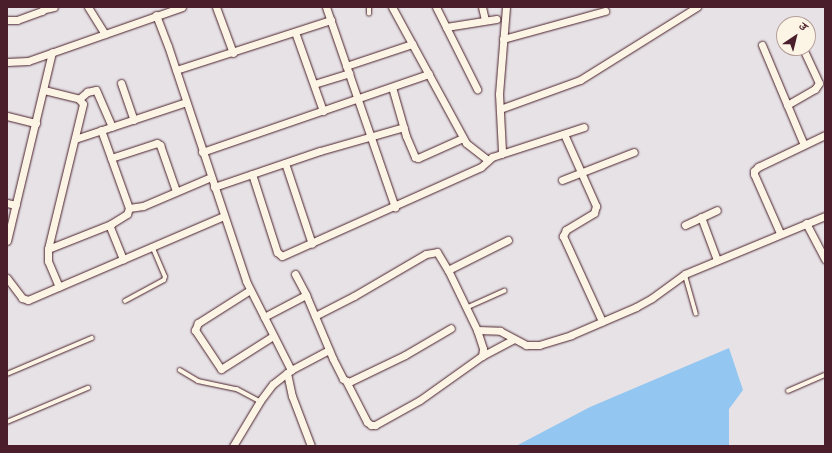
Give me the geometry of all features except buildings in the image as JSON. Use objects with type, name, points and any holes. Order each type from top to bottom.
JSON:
[{"type":"street","points":[[7,20],[17,20],[45,8],[54,7]]},
{"type":"street","points":[[88,7],[105,34]]},
{"type":"street","points":[[7,62],[28,61],[182,7]]},
{"type":"street","points":[[216,7],[233,53]]},
{"type":"street","points":[[326,7],[395,206]]},
{"type":"street","points":[[392,7],[466,143],[495,156],[584,127]]},
{"type":"street","points":[[436,7],[477,89]]},
{"type":"street","points":[[482,7],[485,20]]},
{"type":"street","points":[[252,174],[279,255],[286,256],[395,206],[470,174],[481,167],[502,151],[499,94],[506,7]]},
{"type":"street","points":[[500,109],[580,80],[697,7]]},
{"type":"street","points":[[503,39],[605,11]]},
{"type":"street","points":[[156,16],[176,70],[202,152],[250,290],[289,372],[292,396],[311,446]]},
{"type":"street","points":[[446,27],[496,19]]},
{"type":"street","points":[[176,70],[233,53],[331,20]]},
{"type":"street","points":[[295,32],[323,111]]},
{"type":"street","points":[[314,84],[347,69],[412,44]]},
{"type":"street","points":[[762,45],[804,145]]},
{"type":"street","points":[[7,241],[52,52]]},
{"type":"street","points":[[788,105],[815,90],[819,83],[807,56]]},
{"type":"street","points":[[202,152],[358,100],[429,74]]},
{"type":"street","points":[[121,83],[134,120]]},
{"type":"street","points":[[392,87],[413,154],[418,158],[463,138]]},
{"type":"street","points":[[44,90],[79,99],[83,104],[48,249],[48,261],[59,287]]},
{"type":"street","points":[[79,99],[86,92],[96,90],[112,127]]},
{"type":"street","points":[[75,139],[186,102]]},
{"type":"street","points":[[7,116],[36,123]]},
{"type":"street","points":[[214,187],[370,136],[404,127]]},
{"type":"street","points":[[48,249],[111,224],[128,214],[129,208],[101,130]]},
{"type":"street","points":[[564,134],[596,206],[596,210],[566,230],[563,236],[602,321]]},
{"type":"street","points":[[780,233],[754,171],[758,167],[825,135]]},
{"type":"street","points":[[111,158],[157,143],[160,145],[176,191]]},
{"type":"street","points":[[562,180],[634,152]]},
{"type":"street","points":[[285,163],[312,244]]},
{"type":"street","points":[[129,208],[143,206],[211,177]]},
{"type":"street","points":[[7,203],[16,205]]},
{"type":"street","points":[[685,225],[717,210]]},
{"type":"street","points":[[7,278],[25,300],[28,300],[224,216]]},
{"type":"street","points":[[477,330],[500,330],[526,345],[539,346],[647,301],[685,274],[780,233],[825,216]]},
{"type":"street","points":[[701,218],[717,260]]},
{"type":"street","points":[[806,223],[825,259]]},
{"type":"street","points":[[111,224],[110,230],[123,259]]},
{"type":"street","points":[[448,270],[508,240]]},
{"type":"street","points":[[315,316],[433,251],[440,255],[477,330],[483,349],[482,356]]},
{"type":"street","points":[[295,274],[306,295],[343,379],[346,381],[371,425],[420,400],[482,356],[514,339]]},
{"type":"street","points":[[250,290],[198,323],[195,330],[221,369],[273,336]]},
{"type":"street","points":[[264,317],[306,295]]},
{"type":"street","points":[[346,381],[349,382],[405,355],[451,328]]},
{"type":"street","points":[[233,446],[260,401],[273,384],[289,372],[329,350]]},
{"type":"lane","points":[[369,7],[369,14]]},
{"type":"lane","points":[[125,301],[164,280],[165,277],[152,247]]},
{"type":"lane","points":[[685,274],[696,313]]},
{"type":"lane","points":[[466,308],[504,291]]},
{"type":"lane","points":[[7,374],[92,338]]},
{"type":"lane","points":[[180,370],[198,380],[237,389],[260,401]]},
{"type":"lane","points":[[788,391],[825,375]]},
{"type":"lane","points":[[7,422],[88,388]]},
{"type":"water","points":[[729,348],[743,390],[729,409],[729,446],[516,446],[590,407]]}]
